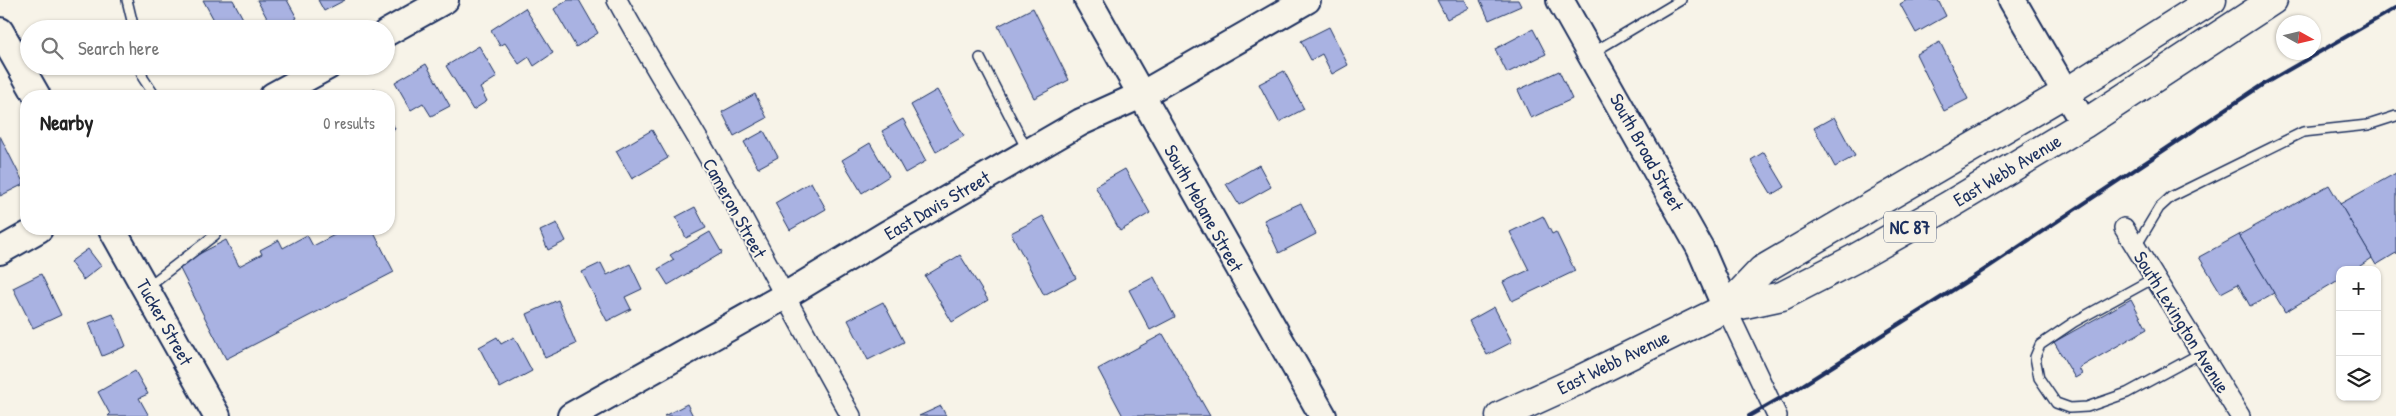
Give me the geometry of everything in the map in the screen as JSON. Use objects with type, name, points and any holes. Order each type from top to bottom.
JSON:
[{"type":"highway","name":"East Webb Avenue","points":[[1726,308],[1762,270],[2065,93],[2212,0]]},
{"type":"highway","name":"East Webb Avenue","points":[[1500,416],[1575,382],[1726,308],[1782,296],[1940,210],[2084,124],[2273,0]]},
{"type":"street","points":[[395,29],[445,0]]},
{"type":"street","name":"Cameron Street","points":[[617,0],[645,52],[732,199],[783,296],[851,416]]},
{"type":"street","name":"South Mebane Street","points":[[1088,0],[1323,416]]},
{"type":"street","name":"East Davis Street","points":[[571,416],[783,296],[1081,122],[1141,95],[1307,0]]},
{"type":"street","name":"South Broad Street","points":[[1560,0],[1700,248],[1726,308]]},
{"type":"street","points":[[2012,0],[2084,124]]},
{"type":"street","points":[[0,31],[20,66]]},
{"type":"street","points":[[25,75],[34,90]]},
{"type":"street","points":[[284,90],[312,75]]},
{"type":"street","name":"South Lexington Avenue","points":[[2124,228],[2240,416]]},
{"type":"street","points":[[0,251],[28,235]]},
{"type":"street","name":"Tucker Street","points":[[115,235],[217,416]]},
{"type":"street","points":[[1726,308],[1777,416]]},
{"type":"lane","points":[[127,0],[132,20]]},
{"type":"lane","points":[[1591,53],[1681,0]]},
{"type":"lane","points":[[980,58],[1028,152]]},
{"type":"lane","points":[[142,75],[151,90]]},
{"type":"lane","points":[[2135,248],[2159,208],[2171,197],[2304,132],[2368,125],[2396,116]]},
{"type":"lane","points":[[145,288],[215,235]]},
{"type":"lane","points":[[2154,278],[2074,322],[2040,345],[2035,357],[2039,378],[2056,403],[2070,408],[2088,408],[2127,393],[2201,353]]},
{"type":"building","points":[[203,0],[233,0],[244,20],[214,20]]},
{"type":"building","points":[[257,0],[287,0],[297,18],[294,20],[268,20]]},
{"type":"building","points":[[318,0],[345,0],[324,11]]},
{"type":"building","points":[[568,0],[579,0],[598,33],[576,47],[554,9]]},
{"type":"building","points":[[1437,0],[1465,0],[1469,8],[1447,19]]},
{"type":"building","points":[[1480,0],[1518,0],[1521,6],[1489,20]]},
{"type":"building","points":[[1907,0],[1938,0],[1946,16],[1916,33],[1900,4]]},
{"type":"building","points":[[525,8],[553,53],[534,66],[529,57],[519,64],[505,43],[500,46],[491,30]]},
{"type":"building","points":[[1033,8],[1069,80],[1034,98],[998,26]]},
{"type":"building","points":[[1329,27],[1348,65],[1332,74],[1322,54],[1311,60],[1301,41]]},
{"type":"building","points":[[1533,29],[1546,54],[1507,73],[1495,49]]},
{"type":"building","points":[[1940,42],[1968,99],[1944,111],[1916,54]]},
{"type":"building","points":[[479,46],[497,77],[480,88],[487,101],[473,110],[446,66]]},
{"type":"building","points":[[426,64],[450,106],[431,116],[423,103],[411,110],[395,82]]},
{"type":"building","points":[[1284,71],[1304,109],[1279,122],[1259,84]]},
{"type":"building","points":[[1559,71],[1572,99],[1531,118],[1518,90]]},
{"type":"building","points":[[937,90],[964,136],[936,152],[911,105]]},
{"type":"building","points":[[755,94],[767,118],[734,136],[722,112]]},
{"type":"building","points":[[1834,117],[1855,156],[1835,167],[1814,128]]},
{"type":"building","points":[[903,119],[926,161],[905,173],[882,131]]},
{"type":"building","points":[[652,130],[668,158],[632,179],[616,151]]},
{"type":"building","points":[[764,131],[778,157],[758,168],[744,142]]},
{"type":"building","points":[[0,136],[20,176],[20,186],[0,196]]},
{"type":"building","points":[[870,143],[889,176],[862,193],[842,160]]},
{"type":"building","points":[[1764,152],[1785,187],[1772,195],[1751,160]]},
{"type":"building","points":[[1259,165],[1271,187],[1239,205],[1226,184]]},
{"type":"building","points":[[1125,169],[1150,213],[1120,231],[1095,186]]},
{"type":"building","points":[[2396,173],[2396,253],[2376,265],[2340,204]]},
{"type":"building","points":[[811,182],[826,209],[790,230],[775,203]]},
{"type":"building","points":[[2329,185],[2372,258],[2360,266],[2336,266],[2336,281],[2285,312],[2239,235]]},
{"type":"building","points":[[1301,203],[1316,234],[1279,253],[1264,220]]},
{"type":"building","points":[[695,207],[706,228],[686,238],[676,217]]},
{"type":"building","points":[[1043,216],[1076,278],[1044,295],[1011,233]]},
{"type":"building","points":[[1543,216],[1552,234],[1556,232],[1575,271],[1512,301],[1503,282],[1529,270],[1510,232]]},
{"type":"building","points":[[557,223],[566,241],[548,250],[540,231]]},
{"type":"building","points":[[710,232],[722,253],[668,285],[658,269],[674,260],[670,255]]},
{"type":"building","points":[[307,235],[313,246],[334,235],[375,235],[394,272],[226,359],[178,265],[226,240],[239,266],[262,254],[260,250],[279,240],[283,248]]},
{"type":"building","points":[[2239,235],[2274,293],[2250,306],[2238,284],[2221,293],[2199,257]]},
{"type":"building","points":[[88,249],[101,266],[83,280],[70,262]]},
{"type":"building","points":[[960,255],[988,300],[952,322],[925,276]]},
{"type":"building","points":[[601,263],[607,275],[630,264],[642,289],[625,297],[631,309],[607,321],[582,272]]},
{"type":"building","points":[[41,274],[61,315],[33,328],[13,288]]},
{"type":"building","points":[[1154,277],[1175,317],[1150,330],[1129,290]]},
{"type":"building","points":[[2131,299],[2147,329],[2079,368],[2082,374],[2075,378],[2054,342]]},
{"type":"building","points":[[558,300],[576,344],[545,358],[527,314]]},
{"type":"building","points":[[883,302],[904,342],[868,360],[848,320]]},
{"type":"building","points":[[1494,307],[1512,342],[1487,355],[1469,321]]},
{"type":"building","points":[[113,314],[126,346],[102,356],[89,323]]},
{"type":"building","points":[[1163,334],[1210,416],[1123,416],[1098,369]]},
{"type":"building","points":[[497,337],[501,344],[514,337],[532,371],[500,388],[479,347]]},
{"type":"building","points":[[135,371],[148,394],[139,398],[149,416],[108,416],[110,414],[98,392]]},
{"type":"building","points":[[687,404],[693,416],[664,416]]},
{"type":"building","points":[[941,406],[946,416],[919,416]]},
{"type":"railway","points":[[1749,416],[1798,388],[1972,278],[2262,85],[2396,8]]}]
